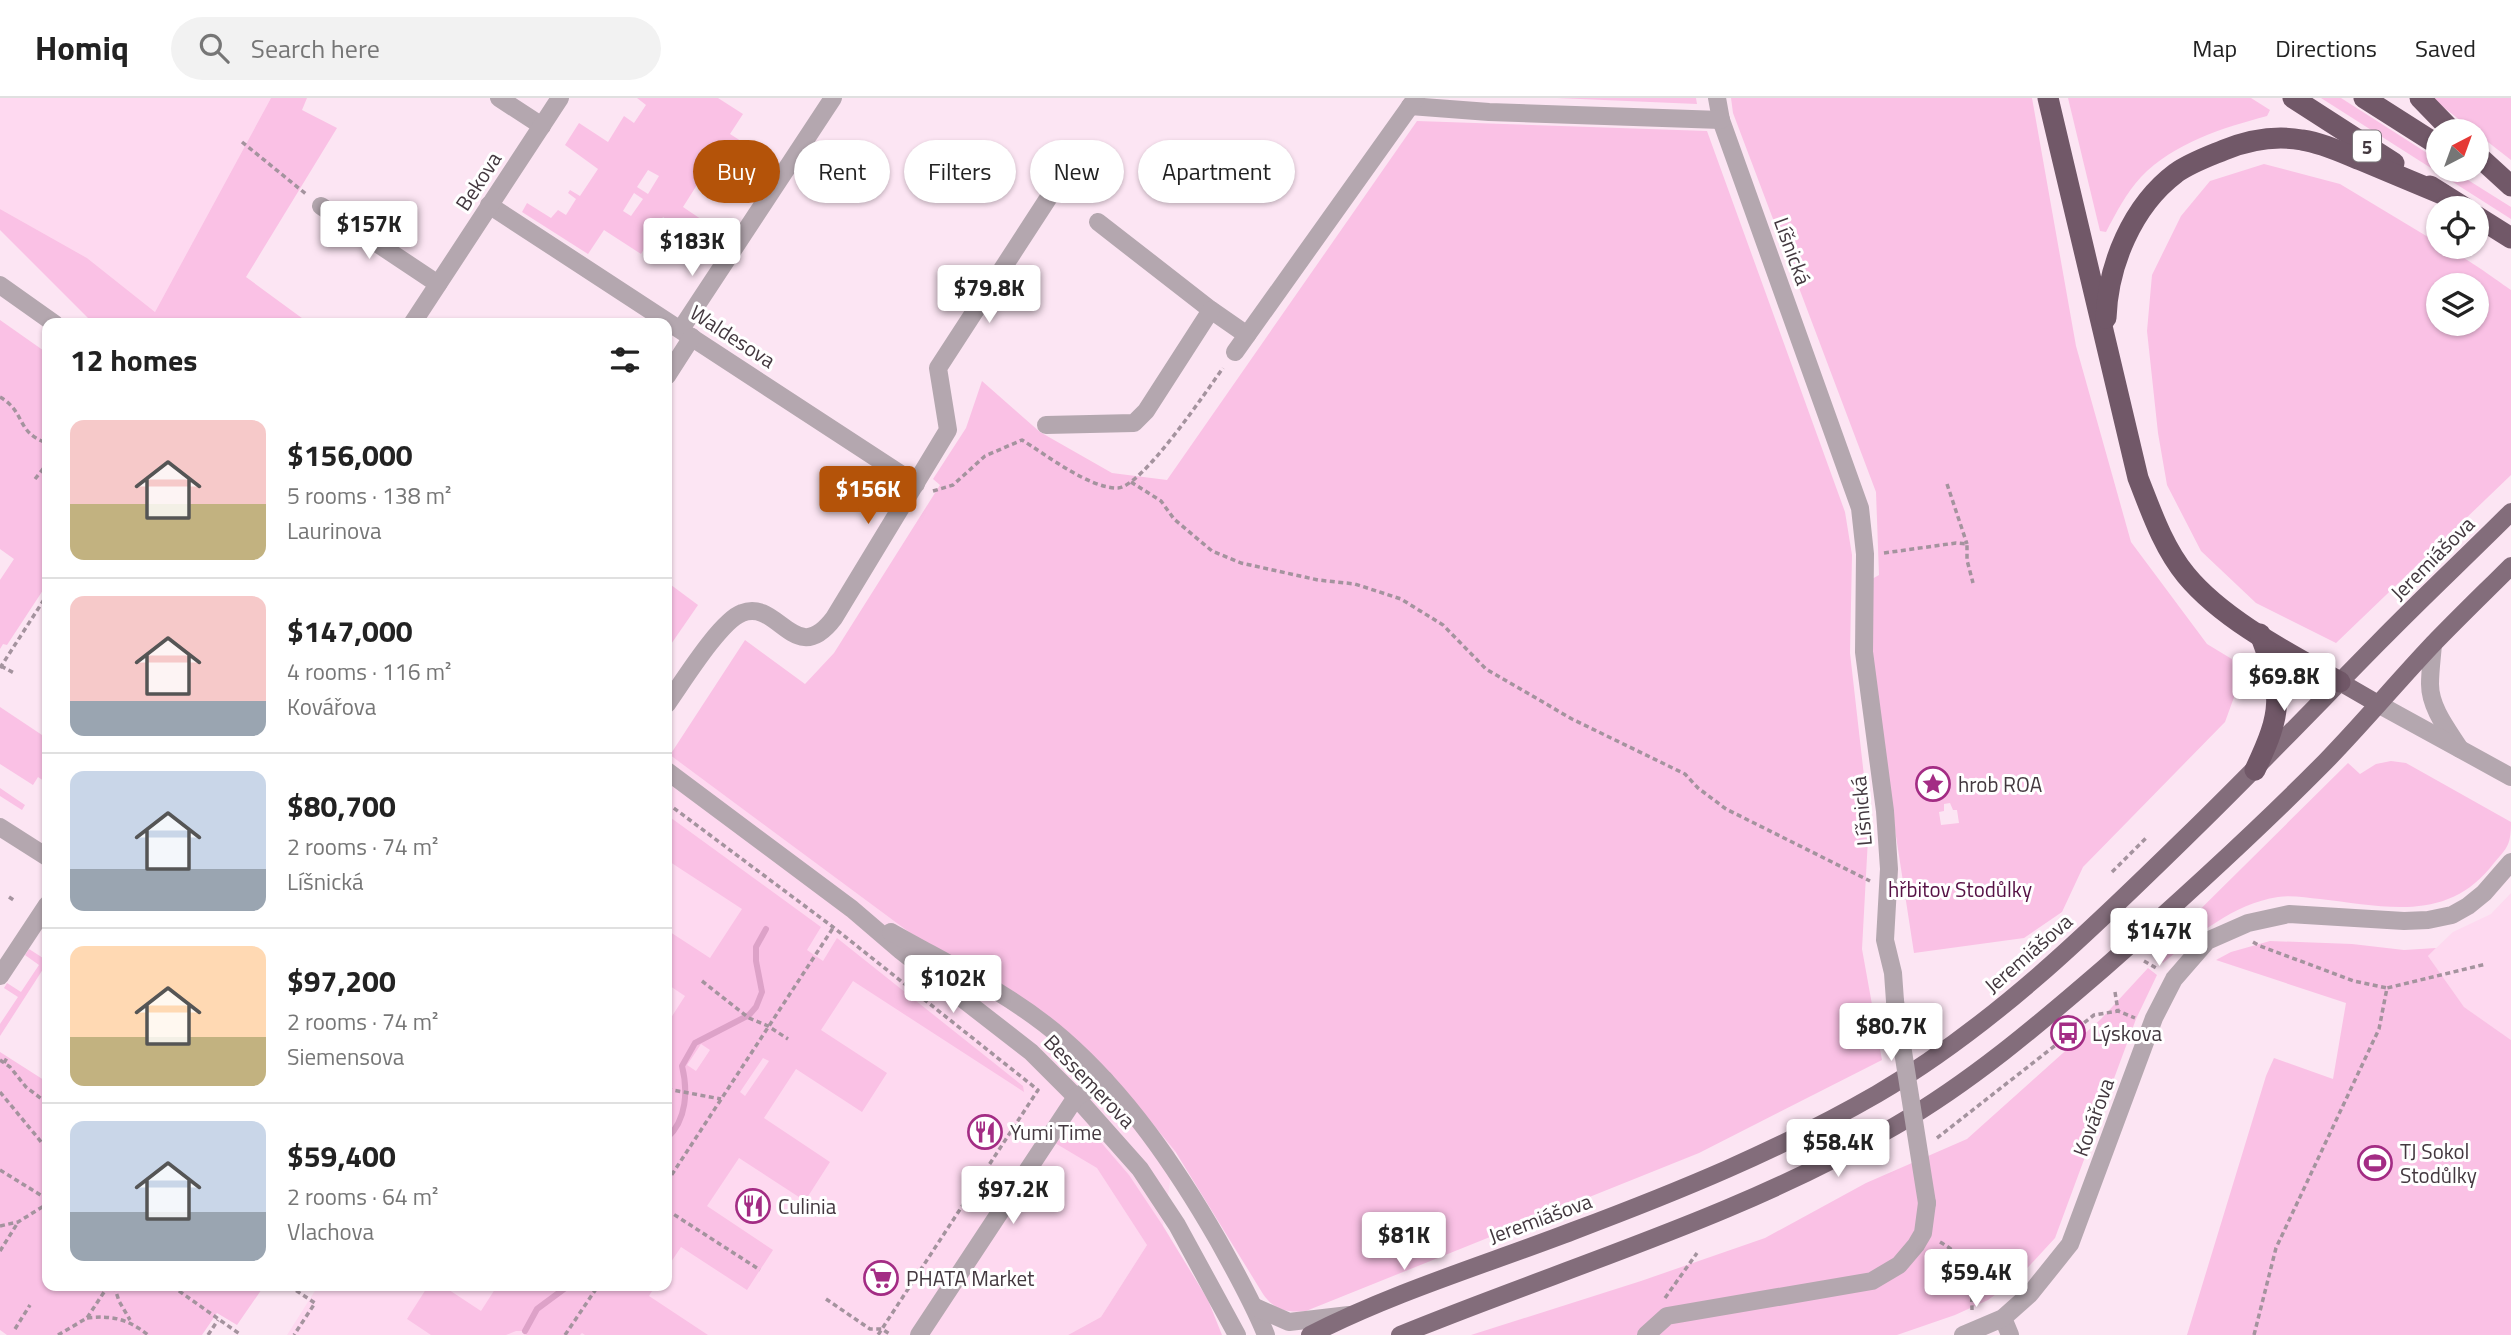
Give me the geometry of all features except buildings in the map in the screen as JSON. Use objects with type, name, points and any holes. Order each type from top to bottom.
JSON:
[{"type":"highway","points":[[2048,98],[2138,478],[2158,529],[2185,574],[2218,606],[2340,682]]},
{"type":"highway","name":"5","points":[[2293,98],[2445,196]]},
{"type":"highway","name":"5","points":[[2364,98],[2426,137]]},
{"type":"highway","points":[[2420,98],[2440,119]]},
{"type":"highway","points":[[2107,348],[2106,306],[2122,244],[2145,206],[2159,189],[2175,174],[2196,161],[2246,141],[2288,138],[2334,149],[2442,194]]},
{"type":"highway","points":[[2489,167],[2511,186]]},
{"type":"highway","points":[[2489,178],[2511,192]]},
{"type":"highway","points":[[2489,224],[2511,238]]},
{"type":"highway","points":[[2255,770],[2272,736],[2278,701],[2274,673],[2260,634]]},
{"type":"main road","name":"Jeremiášova","points":[[1310,1335],[1353,1314],[1714,1176],[1805,1133],[1878,1093],[1962,1038],[2033,981],[2132,890],[2511,512]]},
{"type":"main road","points":[[1400,1335],[1730,1209],[1820,1167],[1942,1097],[2056,1010],[2255,831],[2328,759],[2433,644],[2511,566]]},
{"type":"main road","points":[[2340,682],[2378,704]]},
{"type":"street","points":[[499,98],[542,126]]},
{"type":"street","name":"Bekova","points":[[416,318],[560,98]]},
{"type":"street","points":[[672,365],[687,333],[833,98]]},
{"type":"street","name":"Líšnická","points":[[1649,1332],[1667,1316],[1872,1281],[1899,1265],[1916,1245],[1923,1233],[1927,1203],[1895,1001],[1893,973],[1885,940],[1888,889],[1885,811],[1864,652],[1865,554],[1860,508],[1721,120],[1717,98]]},
{"type":"street","points":[[1235,352],[1413,102],[1489,112],[1721,120]]},
{"type":"street","points":[[672,697],[721,630],[736,615],[757,611],[793,635],[804,638],[826,630],[923,488],[948,430],[938,368],[1045,203]]},
{"type":"street","name":"Waldesova","points":[[489,205],[664,318]]},
{"type":"street","points":[[321,206],[438,284]]},
{"type":"street","points":[[1098,222],[1247,335]]},
{"type":"street","points":[[0,285],[47,318]]},
{"type":"street","points":[[1046,425],[1134,423],[1146,411],[1211,310]]},
{"type":"street","name":"Waldesova","points":[[672,323],[923,488]]},
{"type":"street","points":[[2433,644],[2430,686],[2432,700],[2460,750]]},
{"type":"street","points":[[2378,704],[2511,777]]},
{"type":"street","name":"Bessemerova","points":[[672,775],[852,909],[901,951],[1031,1052],[1123,1147],[1152,1186],[1177,1225],[1237,1335]]},
{"type":"street","points":[[0,827],[42,854]]},
{"type":"street","name":"Kovářova","points":[[1963,1335],[2003,1318],[2030,1294],[2070,1244],[2150,1028],[2174,979],[2207,941],[2233,928],[2289,914],[2404,921],[2452,915],[2484,893],[2511,862]]},
{"type":"street","name":"Bessemerova","points":[[852,909],[1022,1008],[1062,1038],[1105,1080],[1141,1123],[1177,1173],[1255,1307],[1266,1335]]},
{"type":"street","points":[[0,976],[42,913]]},
{"type":"street","points":[[919,1335],[1076,1097],[1105,1080]]},
{"type":"street","points":[[1255,1307],[1289,1322],[1353,1314]]},
{"type":"street","points":[[2003,1318],[2010,1335]]},
{"type":"path","points":[[242,142],[321,206]]},
{"type":"path","points":[[0,397],[14,408],[30,436],[42,440]]},
{"type":"path","points":[[923,488],[953,485],[985,456],[1021,440]]},
{"type":"path","points":[[35,479],[42,470]]},
{"type":"path","points":[[1131,482],[1161,501],[1174,519],[1212,551],[1241,563],[1318,580],[1355,584],[1401,598],[1443,625],[1486,668],[1572,719],[1685,774],[1698,788],[1726,809],[1888,889]]},
{"type":"path","points":[[1947,484],[1967,544],[1967,560],[1973,583]]},
{"type":"path","points":[[1865,554],[1967,544]]},
{"type":"path","points":[[14,673],[1,667],[42,602]]},
{"type":"path","points":[[672,807],[833,927],[1038,1090],[878,1335]]},
{"type":"path","points":[[2112,872],[2146,838]]},
{"type":"path","points":[[9,897],[15,901]]},
{"type":"path","points":[[672,1174],[833,927]]},
{"type":"path","points":[[2233,928],[2260,947],[2354,981],[2386,988],[2486,964]]},
{"type":"path","points":[[2144,961],[2163,971]]},
{"type":"path","points":[[702,981],[749,1018],[788,1039]]},
{"type":"path","points":[[2254,1335],[2276,1248],[2379,1029],[2386,988]]},
{"type":"path","points":[[2115,992],[2118,1011]]},
{"type":"path","points":[[1937,1138],[2094,1015],[2118,1011],[2150,1028]]},
{"type":"path","points":[[8,1056],[2,1061],[26,1087],[42,1099]]},
{"type":"path","points":[[672,1090],[720,1099]]},
{"type":"path","points":[[0,1092],[42,1143]]},
{"type":"path","points":[[0,1170],[42,1198]]},
{"type":"path","points":[[0,1251],[18,1222],[42,1205]]},
{"type":"path","points":[[672,1213],[760,1270]]},
{"type":"path","points":[[0,1226],[18,1222]]},
{"type":"path","points":[[1935,1240],[1955,1251],[1971,1272],[1972,1310]]},
{"type":"path","points":[[1649,1332],[1667,1292],[1697,1254]]},
{"type":"path","points":[[87,1318],[105,1291]]},
{"type":"path","points":[[116,1291],[131,1321],[148,1335]]},
{"type":"path","points":[[179,1291],[242,1335]]},
{"type":"path","points":[[295,1335],[315,1303],[297,1291]]},
{"type":"path","points":[[565,1335],[594,1291]]},
{"type":"path","points":[[826,1299],[870,1329],[882,1329],[891,1335]]},
{"type":"path","points":[[15,1329],[30,1306]]},
{"type":"path","points":[[58,1335],[87,1318],[108,1315],[131,1321]]},
{"type":"path","points":[[208,1335],[218,1320]]},
{"type":"shaded area","points":[[0,98],[271,98],[155,312],[87,258],[0,209]]},
{"type":"shaded area","points":[[672,756],[917,938],[1079,1045],[1114,1077],[1175,1151],[1163,1226],[1147,1245],[1101,1317],[1068,1335],[287,1335],[315,1291],[672,1291]]},
{"type":"shaded area","points":[[2511,893],[2511,1040],[2464,1007],[2428,956],[2453,932],[2491,914]]},
{"type":"green space","points":[[271,98],[307,98],[302,110],[337,128],[246,277],[302,318],[88,318],[0,230],[0,209],[87,258],[155,312]]},
{"type":"green space","points":[[637,98],[718,98],[743,114],[730,134],[739,140],[693,140],[693,191],[683,207],[726,236],[717,252],[663,217],[641,254],[604,230],[588,254],[522,212],[527,203],[551,218],[558,210],[566,215],[576,199],[568,193],[570,190],[580,196],[598,169],[565,145],[579,123],[608,142],[624,116],[634,123],[646,105]],"holes":[[[648,170],[659,176],[648,194],[637,187]],[[634,193],[643,199],[631,216],[623,211]]]},
{"type":"green space","points":[[1557,98],[1696,98],[1697,104]]},
{"type":"green space","name":"hřbitov Stodůlky","points":[[1731,98],[2032,98],[2076,346],[2131,542],[2207,644],[2245,667],[2225,722],[2083,867],[2062,912],[2024,938],[1914,953],[1871,674],[1872,579],[1879,575],[1876,492],[1733,113]],"holes":[[[1950,803],[1953,810],[1957,810],[1959,823],[1941,825],[1939,812],[1944,811],[1944,804]]]},
{"type":"green space","points":[[2068,98],[2251,98],[2270,110],[2267,116],[2199,138],[2154,165],[2131,190],[2106,232],[2100,231]]},
{"type":"green space","points":[[2321,98],[2341,98],[2426,152],[2426,165]]},
{"type":"green space","points":[[2434,98],[2511,98],[2511,160],[2489,143],[2489,119],[2458,119]]},
{"type":"green space","points":[[1417,121],[1707,131],[1845,512],[1852,555],[1850,653],[1869,820],[1862,949],[1882,1060],[1699,1153],[1306,1311],[1276,1307],[1263,1294],[1175,1151],[1114,1077],[1079,1045],[917,938],[672,756],[672,752],[745,640],[805,684],[834,653],[940,485],[933,479],[966,428],[982,381],[1040,432],[1112,473],[1167,480]]},
{"type":"green space","points":[[2264,164],[2340,184],[2426,236],[2426,259],[2465,259],[2486,273],[2426,273],[2426,336],[2489,336],[2489,275],[2511,290],[2511,475],[2336,643],[2256,603],[2201,551],[2167,485],[2158,433],[2147,331],[2152,275],[2181,216],[2210,181]]},
{"type":"green space","points":[[2453,182],[2471,182],[2511,207],[2511,219],[2489,205],[2489,196],[2475,196]]},
{"type":"green space","points":[[0,320],[42,349],[42,592],[7,645],[3,644],[0,649],[0,580],[14,559],[0,549]]},
{"type":"green space","points":[[672,586],[698,605],[672,643]]},
{"type":"green space","points":[[0,707],[42,735],[42,780],[38,777],[33,785],[0,764]]},
{"type":"green space","points":[[2391,761],[2406,763],[2511,822],[2507,847],[2472,885],[2453,897],[2433,904],[2411,907],[2278,897],[2246,906],[2216,922],[2163,963],[2154,955],[2348,763],[2360,774],[2376,764]]},
{"type":"green space","points":[[0,788],[25,805],[22,810],[0,796]]},
{"type":"green space","points":[[672,819],[821,927],[807,950],[823,961],[837,938],[1023,1086],[1024,1092],[853,981],[821,1030],[887,1073],[862,1112],[796,1069],[764,1118],[830,1162],[805,1201],[739,1158],[707,1206],[773,1250],[747,1290],[681,1247],[672,1260],[672,1016],[685,996],[672,987],[672,933],[710,958],[742,909],[672,863]],"holes":[[[701,1044],[710,1050],[696,1071],[687,1065]],[[763,1058],[769,1061],[745,1096],[740,1092]]]},
{"type":"green space","name":"TJ Sokol Stodůlky","points":[[2270,941],[2352,944],[2404,950],[2436,948],[2428,956],[2464,1007],[2511,1040],[2511,1335],[2187,1335],[2266,1076],[2274,1058],[2333,1079],[2346,1003],[2216,960],[2231,952]]},
{"type":"green space","points":[[29,949],[42,957],[42,971],[0,1036],[0,1024],[18,997],[4,988],[7,983],[21,992],[39,965],[25,955]]},
{"type":"green space","points":[[2148,968],[2157,975],[2136,1019],[2055,1238],[2019,1277],[1988,1300],[1955,1315],[1897,1335],[1471,1335],[1765,1238],[1866,1183],[1967,1139],[2101,1019]]},
{"type":"green space","points":[[0,1052],[42,1079],[42,1291],[261,1291],[237,1325],[217,1313],[202,1335],[7,1335],[0,1330]]},
{"type":"green space","points":[[1080,1133],[1099,1140],[1129,1175],[1208,1300],[1222,1335],[1068,1335],[1101,1317],[1147,1245],[1097,1168],[1055,1143],[1067,1134]]},
{"type":"green space","points":[[425,1291],[451,1291],[481,1311],[494,1291],[652,1291],[649,1296],[708,1335],[526,1335],[524,1331],[516,1331],[506,1335],[431,1335],[407,1319]]},
{"type":"waterway","points":[[672,1133],[679,1123],[684,1104],[682,1066],[695,1043],[749,1015],[756,1007],[762,992],[756,947],[766,929]]},
{"type":"waterway","points":[[525,1331],[537,1309],[561,1291]]},
{"type":"place","name":"hrob ROA","points":[[1933,784]]},
{"type":"place","name":"Lýskova","points":[[2068,1033]]},
{"type":"place","name":"Yumi Time","points":[[985,1132]]},
{"type":"place","name":"TJ Sokol Stodůlky","points":[[2375,1163]]},
{"type":"place","name":"Culinia","points":[[753,1206]]},
{"type":"place","name":"PHATA Market","points":[[881,1278]]}]
